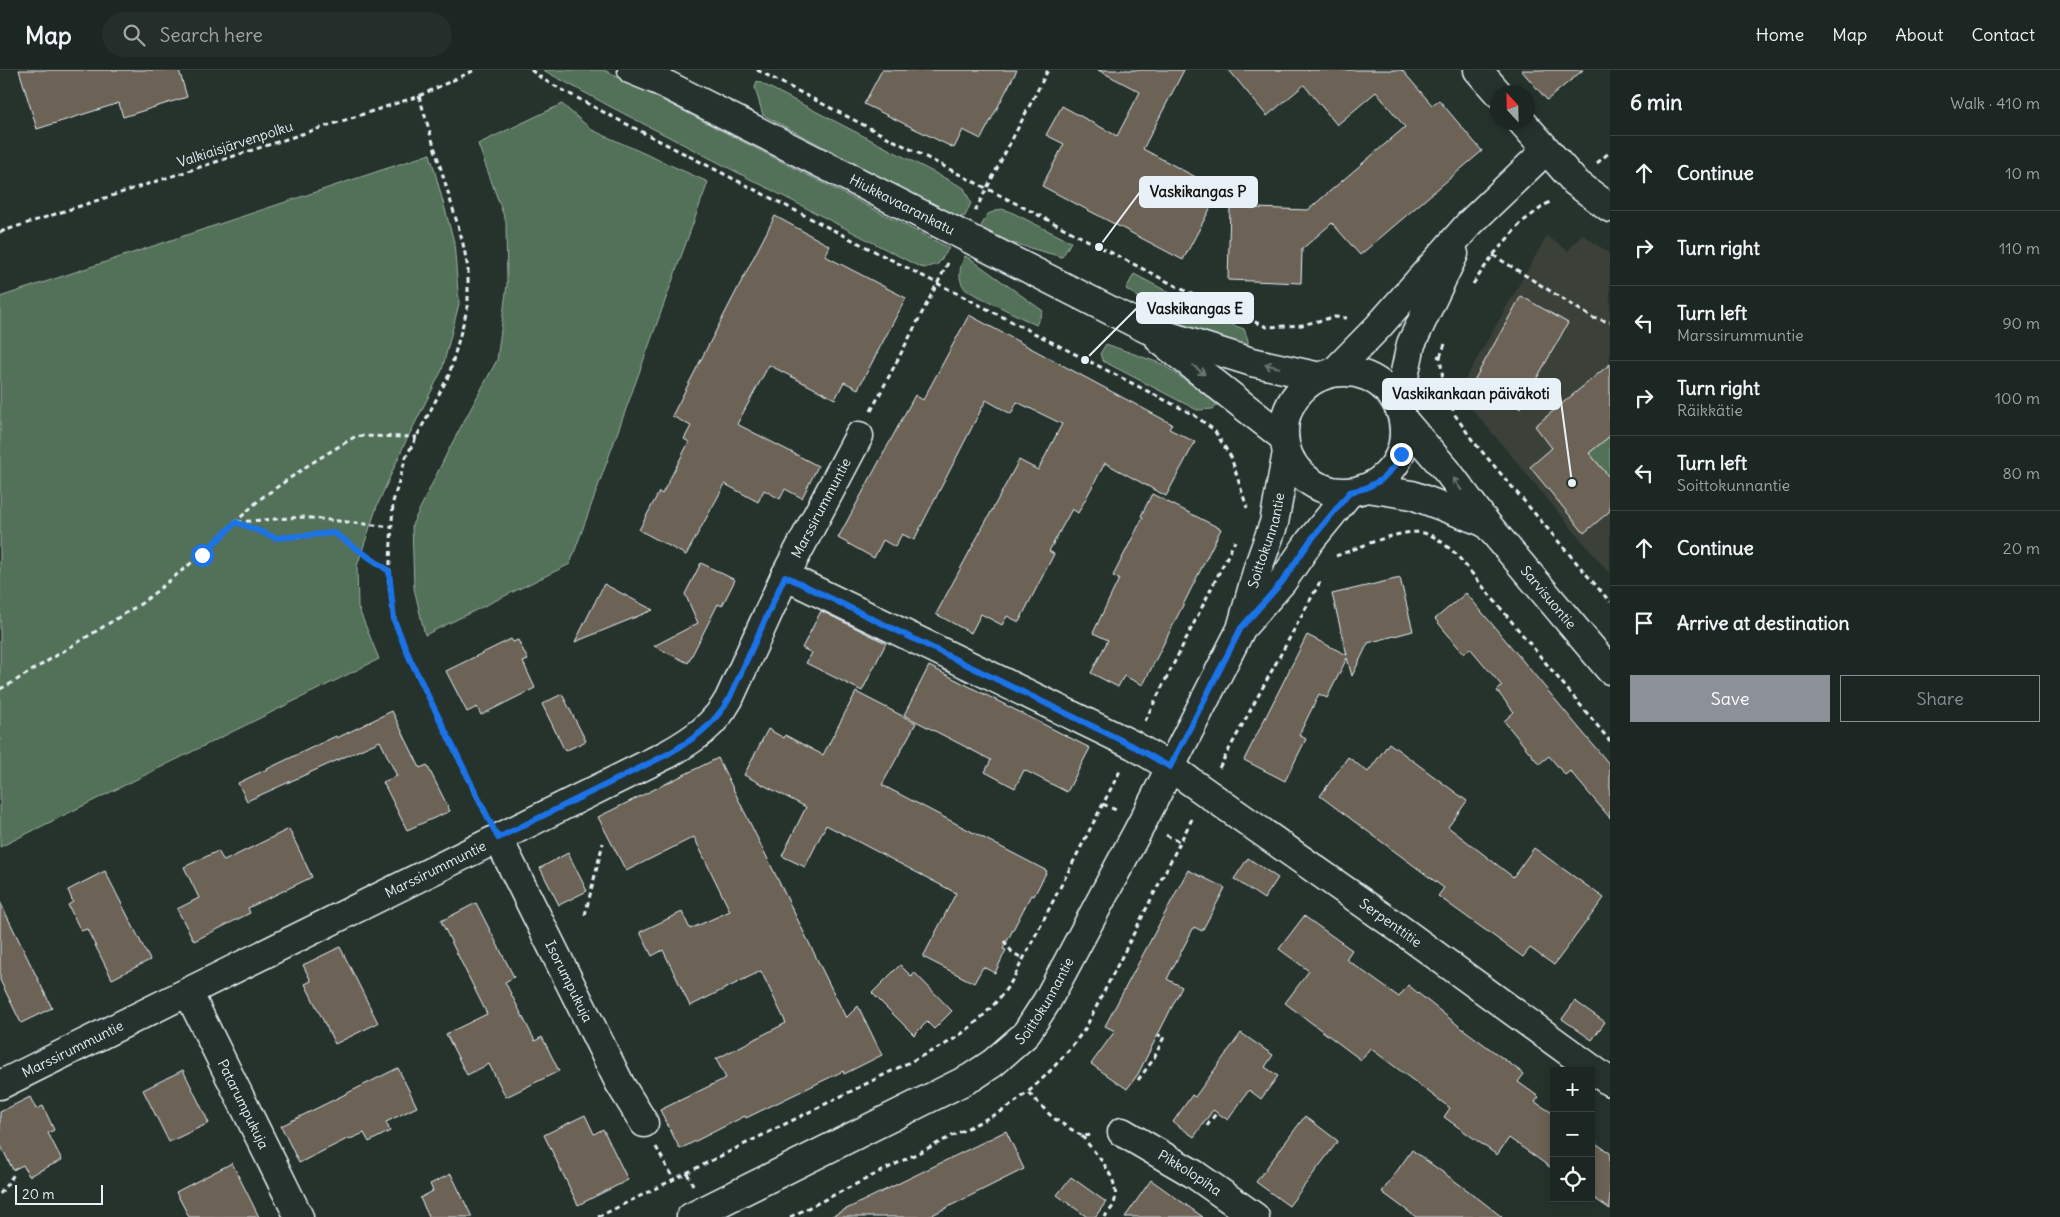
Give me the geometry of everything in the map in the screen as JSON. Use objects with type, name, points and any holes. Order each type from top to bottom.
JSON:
[{"type":"street","name":"Hiukkavaarankatu","points":[[632,70],[653,76],[1146,330],[1252,362],[1327,375]]},
{"type":"street","points":[[1478,70],[1490,85]]},
{"type":"street","points":[[1528,130],[1545,151],[1575,182],[1610,208]]},
{"type":"street","points":[[1327,375],[1378,327],[1469,224],[1545,151]]},
{"type":"street","points":[[1401,413],[1388,391],[1376,380],[1362,374],[1348,372],[1327,375],[1307,384],[1289,406],[1284,421],[1285,444],[1294,466],[1304,478],[1318,487],[1334,492],[1358,490],[1381,480],[1393,468],[1401,454],[1405,437],[1401,413],[1411,344],[1469,224]]},
{"type":"street","name":"Hiukkavaarankatu","points":[[1146,330],[1285,444]]},
{"type":"street","name":"Sarvisuontie","points":[[1401,413],[1486,523],[1610,670]]},
{"type":"street","name":"Marssirummuntie","points":[[0,1084],[691,741],[720,715],[729,699],[785,576],[859,436]]},
{"type":"street","name":"Soittokunnantie","points":[[691,1217],[972,1077],[993,1063],[1025,1035],[1047,1001],[1241,628],[1258,568],[1274,523],[1285,444]]},
{"type":"street","name":"Soittokunnantie","points":[[1241,628],[1282,582],[1310,541],[1358,490]]},
{"type":"street","name":"Sarvisuontie","points":[[1358,490],[1412,495],[1486,523]]},
{"type":"street","name":"Serpenttitie","points":[[785,576],[1133,746],[1170,767],[1397,927],[1610,1082]]},
{"type":"street","name":"Isorumpukuja","points":[[498,838],[620,1084],[644,1123]]},
{"type":"street","name":"Patarumpukuja","points":[[188,992],[299,1217]]},
{"type":"street","name":"Pikkolopiha","points":[[1122,1132],[1194,1174],[1255,1217]]},
{"type":"path","name":"Valkiaisjärvenpolku","points":[[0,232],[419,96],[475,70]]},
{"type":"path","points":[[532,70],[544,80],[607,114],[1194,415],[1214,430],[1231,457],[1249,514]]},
{"type":"path","points":[[757,70],[1209,303],[1267,327],[1302,325],[1334,317],[1358,318],[1378,327]]},
{"type":"path","points":[[985,189],[1048,70]]},
{"type":"path","points":[[419,96],[462,239],[468,268],[468,306],[449,375],[406,457],[393,502],[389,571],[394,620],[498,838]]},
{"type":"path","points":[[1471,288],[1493,255],[1522,222],[1575,182],[1610,152]]},
{"type":"path","points":[[1493,255],[1594,318],[1610,322]]},
{"type":"path","points":[[859,436],[936,284]]},
{"type":"path","points":[[1447,340],[1440,357],[1444,388],[1455,415],[1473,441],[1610,602]]},
{"type":"path","points":[[1411,344],[1440,357]]},
{"type":"path","points":[[0,689],[142,603],[202,555],[260,499],[310,464],[356,436],[417,436]]},
{"type":"path","points":[[236,522],[302,516],[391,527]]},
{"type":"path","points":[[236,522],[276,538],[334,533],[389,571]]},
{"type":"path","points":[[1333,557],[1401,534],[1419,532],[1438,539],[1456,554],[1610,741]]},
{"type":"path","points":[[598,1217],[935,1050],[965,1032],[1000,999],[1023,959],[1133,746],[1235,540]]},
{"type":"path","points":[[585,915],[603,843]]},
{"type":"path","points":[[1004,941],[1012,952],[1023,959]]},
{"type":"path","points":[[1138,1080],[1153,1060],[1164,1038],[1158,1035]]},
{"type":"path","points":[[1028,1093],[1053,1118],[1082,1136],[1111,1175],[1116,1190],[1113,1205],[1105,1217]]},
{"type":"path","points":[[1207,1126],[1217,1112]]},
{"type":"path","points":[[644,1123],[674,1180]]},
{"type":"path","points":[[1082,1136],[1122,1132]]},
{"type":"path","points":[[0,1194],[15,1173]]},
{"type":"shaded area","points":[[1582,234],[1610,254],[1610,574],[1458,392],[1547,236],[1568,251]]},
{"type":"green space","points":[[543,70],[604,70],[949,248],[938,264],[924,268],[918,266]]},
{"type":"green space","points":[[757,81],[964,188],[971,203],[965,216],[958,218],[763,115],[755,88]]},
{"type":"green space","points":[[562,104],[592,130],[708,182],[570,564],[425,635],[414,588],[412,525],[449,449],[497,360],[507,285],[506,222],[478,144]]},
{"type":"green space","points":[[430,154],[454,242],[459,304],[442,370],[404,445],[377,506],[357,566],[358,607],[379,659],[0,847],[0,297]]},
{"type":"green space","points":[[1001,209],[1009,211],[1071,242],[1062,257],[1009,242],[980,228],[988,214]]},
{"type":"green space","points":[[965,256],[1043,311],[1036,325],[966,290],[960,278],[961,265]]},
{"type":"green space","points":[[1134,274],[1227,323],[1244,329],[1248,340],[1248,351],[1200,335],[1171,319],[1126,289]]},
{"type":"green space","points":[[1106,344],[1162,364],[1219,404],[1213,409],[1197,410],[1103,361],[1100,354]]},
{"type":"green space","points":[[1610,436],[1610,478],[1589,453]]},
{"type":"building","points":[[19,70],[179,70],[187,97],[123,117],[119,103],[37,129]]},
{"type":"building","points":[[882,70],[1017,70],[981,139],[963,130],[954,148],[864,104]]},
{"type":"building","points":[[1098,70],[1184,70],[1143,149],[1220,190],[1183,260],[1042,186],[1064,144],[1046,135],[1062,106],[1117,136],[1140,92]]},
{"type":"building","points":[[1229,70],[1402,70],[1432,105],[1439,100],[1482,151],[1360,255],[1332,223],[1302,249],[1301,283],[1228,280],[1230,207],[1308,210],[1405,127],[1376,92],[1337,125],[1304,85],[1267,116]]},
{"type":"building","points":[[1521,70],[1583,70],[1547,100]]},
{"type":"building","points":[[775,216],[830,246],[825,256],[906,298],[858,389],[844,382],[835,399],[769,365],[737,424],[818,466],[802,498],[785,489],[780,499],[764,490],[758,502],[725,484],[686,555],[639,530],[659,492],[662,494],[689,442],[684,439],[691,426],[672,416]]},
{"type":"building","points":[[1521,296],[1568,323],[1520,408],[1472,384]]},
{"type":"building","points":[[969,315],[1172,424],[1169,429],[1195,442],[1166,496],[1105,463],[1078,513],[1072,509],[1049,551],[1054,554],[1019,622],[1007,616],[1002,625],[981,614],[971,633],[936,614],[1019,460],[1038,470],[1062,424],[1017,402],[1011,414],[986,400],[914,540],[902,534],[895,547],[883,540],[874,558],[838,538],[915,395],[923,400]]},
{"type":"building","points":[[1610,364],[1610,436],[1589,453],[1610,478],[1610,511],[1584,533],[1530,467],[1552,448],[1535,426]]},
{"type":"building","points":[[1152,494],[1221,529],[1143,685],[1124,676],[1118,687],[1091,673],[1108,640],[1093,633],[1119,579],[1113,576],[1143,517],[1141,516]]},
{"type":"building","points":[[701,563],[735,580],[722,606],[718,604],[688,663],[654,646],[698,623],[685,594]]},
{"type":"building","points":[[1400,578],[1413,631],[1368,643],[1352,676],[1347,658],[1327,698],[1319,694],[1299,735],[1306,739],[1285,781],[1244,760],[1307,635],[1347,655],[1332,594]]},
{"type":"building","points":[[604,584],[653,610],[575,642]]},
{"type":"building","points":[[1466,593],[1610,765],[1610,818],[1570,771],[1565,775],[1549,756],[1539,764],[1504,721],[1514,712],[1497,691],[1502,686],[1470,648],[1464,654],[1435,619]]},
{"type":"building","points":[[821,611],[886,643],[862,691],[806,663],[812,653],[802,648]]},
{"type":"building","points":[[511,639],[513,642],[518,640],[528,660],[523,662],[535,688],[481,715],[477,707],[467,712],[446,671]]},
{"type":"building","points":[[929,666],[1090,748],[1067,792],[1024,770],[1015,788],[985,772],[991,760],[904,715]]},
{"type":"building","points":[[856,692],[916,723],[882,785],[1047,871],[1034,896],[1031,895],[1003,949],[1006,950],[995,973],[983,967],[974,983],[923,957],[956,893],[826,825],[805,867],[782,856],[806,807],[744,775],[768,729],[784,738],[785,735],[823,755]]},
{"type":"building","points":[[562,694],[586,741],[565,751],[542,704]]},
{"type":"building","points":[[392,711],[420,768],[427,765],[450,811],[407,830],[383,782],[397,776],[380,741],[247,801],[238,783]]},
{"type":"building","points":[[1389,743],[1467,801],[1448,827],[1513,877],[1534,848],[1604,898],[1554,965],[1530,948],[1523,957],[1438,896],[1444,888],[1320,796],[1348,757],[1368,772]]},
{"type":"building","points":[[718,758],[846,1018],[858,1006],[882,1055],[844,1074],[843,1071],[746,1118],[745,1116],[680,1149],[660,1110],[726,1078],[716,1059],[786,1023],[761,971],[690,1006],[663,950],[652,956],[640,932],[682,912],[690,929],[730,911],[694,837],[626,871],[598,817]]},
{"type":"building","points":[[289,829],[312,877],[248,908],[250,913],[194,941],[177,909],[199,898],[184,867],[218,851],[224,861]]},
{"type":"building","points":[[568,853],[587,891],[559,905],[540,868]]},
{"type":"building","points":[[1248,858],[1278,878],[1264,899],[1234,879]]},
{"type":"building","points":[[1188,870],[1225,888],[1202,931],[1194,927],[1167,979],[1182,987],[1138,1074],[1127,1089],[1091,1064],[1115,1031],[1105,1026]]},
{"type":"building","points":[[105,871],[150,960],[112,979],[87,929],[81,931],[68,905],[73,902],[68,890]]},
{"type":"building","points":[[0,902],[52,1008],[21,1023],[0,980]]},
{"type":"building","points":[[476,903],[514,977],[505,982],[535,1041],[542,1037],[559,1071],[506,1097],[489,1064],[467,1075],[446,1034],[487,1014],[441,921]]},
{"type":"building","points":[[1304,916],[1352,950],[1346,959],[1399,997],[1408,985],[1524,1074],[1518,1082],[1539,1097],[1535,1102],[1550,1111],[1550,1167],[1509,1138],[1497,1155],[1444,1117],[1450,1108],[1370,1048],[1361,1060],[1285,1003],[1309,971],[1279,949]]},
{"type":"building","points":[[340,947],[378,1023],[335,1044],[305,984],[311,981],[303,965]]},
{"type":"building","points":[[900,965],[912,977],[914,972],[952,1011],[934,1029],[927,1022],[914,1035],[872,993]]},
{"type":"building","points":[[1575,1001],[1605,1022],[1592,1040],[1562,1019]]},
{"type":"building","points":[[1241,1033],[1273,1055],[1265,1067],[1278,1076],[1261,1099],[1249,1090],[1228,1120],[1213,1110],[1194,1137],[1173,1122],[1192,1095],[1195,1097]]},
{"type":"building","points":[[398,1068],[417,1107],[386,1122],[390,1131],[369,1142],[364,1133],[349,1138],[299,1163],[281,1126]]},
{"type":"building","points":[[183,1070],[209,1123],[169,1142],[143,1090]]},
{"type":"building","points":[[30,1097],[36,1109],[43,1106],[54,1130],[48,1133],[62,1160],[29,1176],[23,1165],[13,1170],[0,1144],[0,1112]]},
{"type":"building","points":[[585,1115],[594,1134],[603,1129],[628,1180],[578,1205],[544,1135]]},
{"type":"building","points":[[1305,1116],[1338,1141],[1289,1206],[1256,1182]]},
{"type":"building","points":[[1006,1131],[1024,1169],[928,1217],[830,1217]]},
{"type":"building","points":[[1595,1143],[1610,1153],[1610,1209],[1595,1199]]},
{"type":"building","points":[[1412,1150],[1502,1217],[1416,1217],[1382,1192]]},
{"type":"building","points":[[232,1163],[259,1217],[189,1217],[176,1192]]},
{"type":"building","points":[[451,1174],[472,1217],[429,1217],[420,1198],[433,1191],[430,1184]]},
{"type":"building","points":[[1071,1177],[1106,1202],[1095,1217],[1087,1217],[1057,1195]]},
{"type":"building","points":[[1151,1180],[1203,1217],[1125,1217]]},
{"type":"place","name":"Vaskikangas P","points":[[1099,247]]},
{"type":"place","name":"Vaskikangas E","points":[[1085,360]]},
{"type":"place","name":"Vaskikankaan päiväkoti","points":[[1572,483]]},
{"type":"route","points":[[202,555],[236,522],[276,538],[334,533],[389,571],[394,620],[410,659],[498,838],[668,754],[691,741],[707,728],[720,715],[729,699],[785,576],[1133,746],[1170,767],[1241,628],[1282,582],[1310,541],[1350,492],[1366,488],[1381,480],[1393,468],[1401,454]]}]
